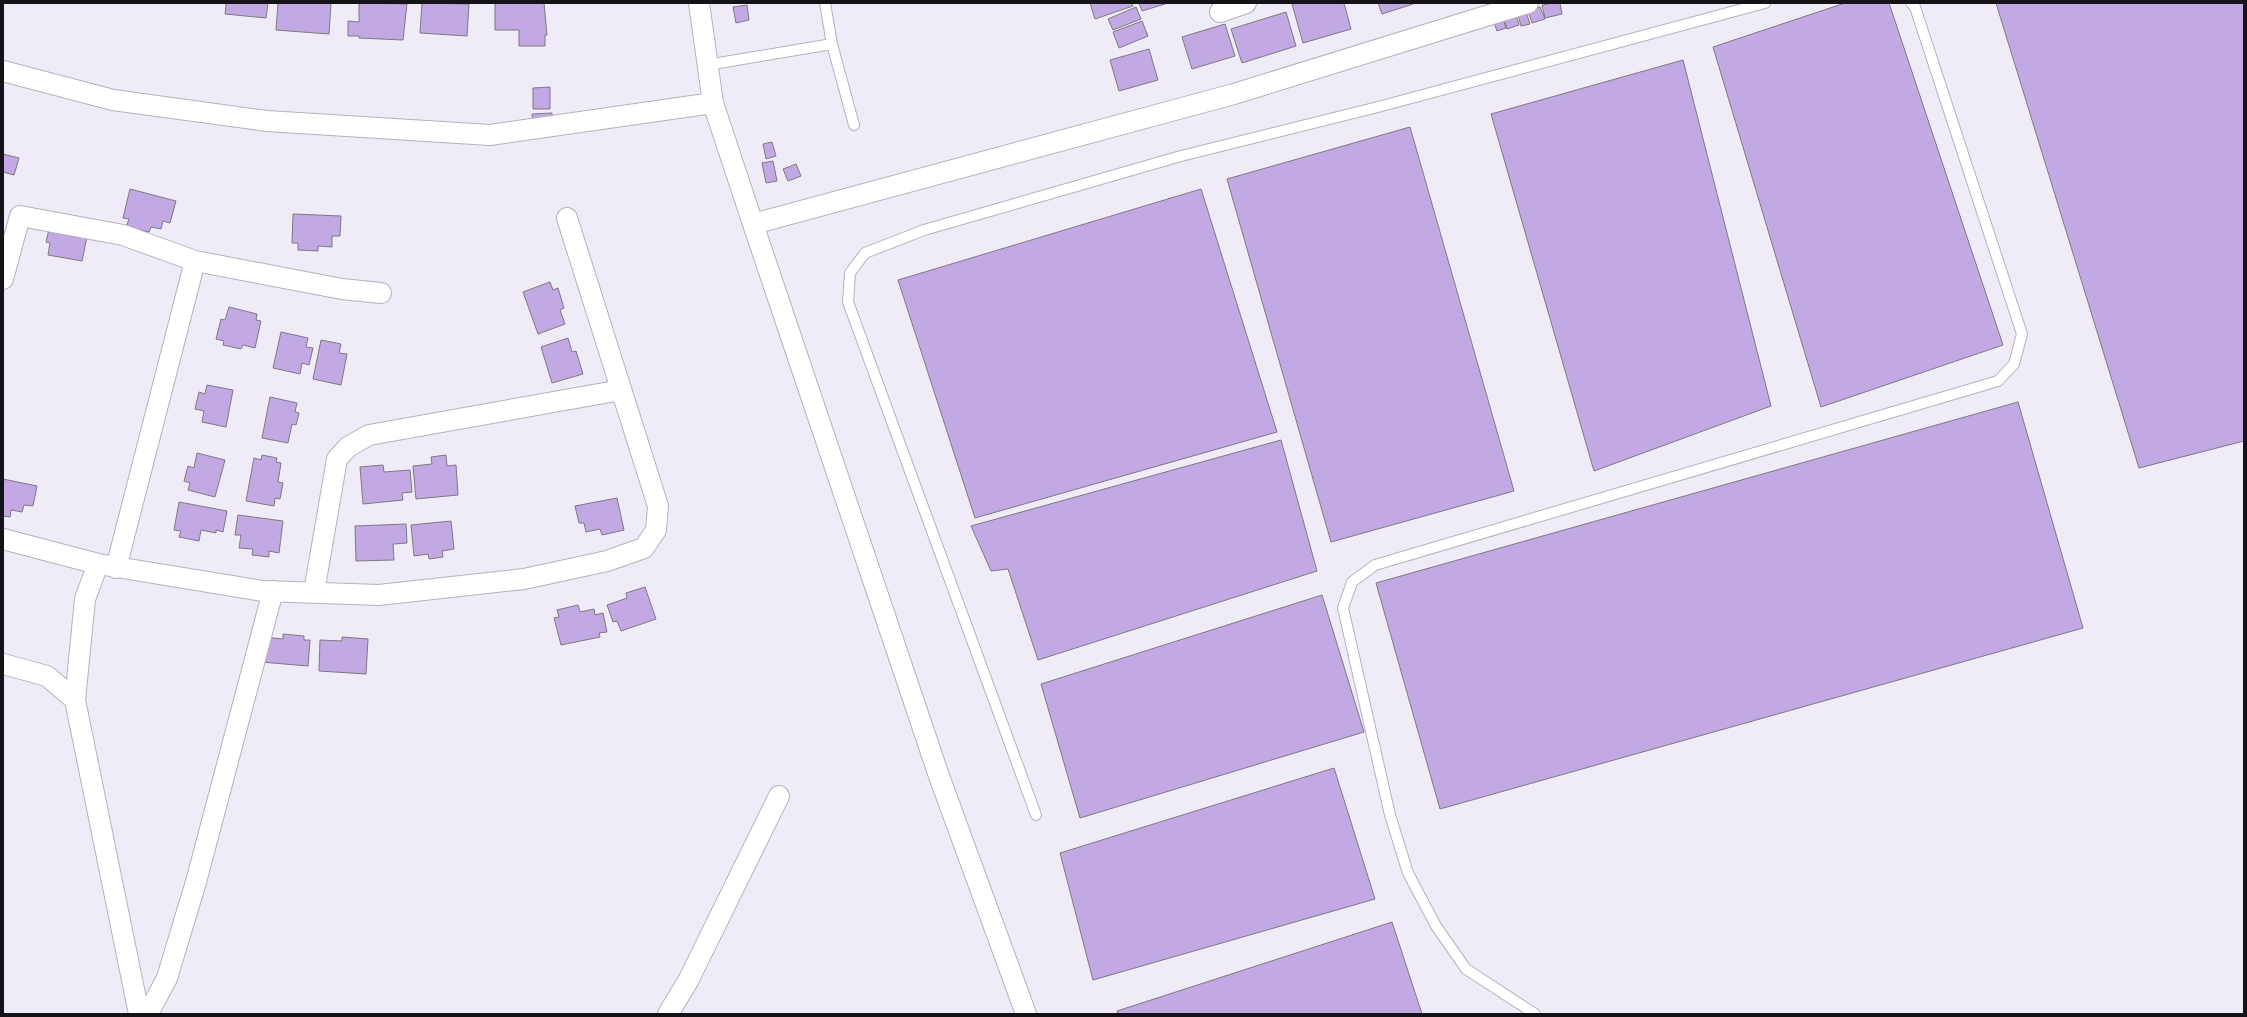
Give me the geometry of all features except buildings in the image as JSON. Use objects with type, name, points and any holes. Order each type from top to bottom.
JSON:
[{"type":"street","points":[[699,3],[707,65],[714,102],[753,224],[936,769],[1026,1014]]},
{"type":"street","points":[[1220,12],[1246,3]]},
{"type":"street","points":[[753,224],[1226,96],[1528,3]]},
{"type":"street","points":[[3,71],[113,100],[267,121],[490,135],[714,102]]},
{"type":"street","points":[[3,279],[12,213],[124,235],[195,261],[335,288],[381,293]]},
{"type":"street","points":[[3,539],[107,566],[273,591],[379,595],[524,579],[607,561],[644,548],[656,530],[658,506],[567,218]]},
{"type":"street","points":[[140,1014],[75,700],[85,599],[107,566],[195,261]]},
{"type":"street","points":[[314,592],[337,459],[348,447],[369,435],[621,390]]},
{"type":"street","points":[[148,1014],[167,978],[196,882],[273,591]]},
{"type":"street","points":[[3,664],[47,676],[75,700]]},
{"type":"street","points":[[668,1014],[688,981],[779,796]]},
{"type":"lane","points":[[825,3],[832,44],[854,125]]},
{"type":"lane","points":[[1036,815],[848,302],[850,272],[865,254],[924,230],[1180,156],[1378,107],[1765,3]]},
{"type":"lane","points":[[1535,1014],[1466,969],[1436,926],[1408,873],[1390,815],[1343,608],[1352,582],[1375,565],[1998,381],[2014,364],[2022,334],[2006,280],[1917,15],[1911,3]]},
{"type":"lane","points":[[707,65],[832,44]]}]
